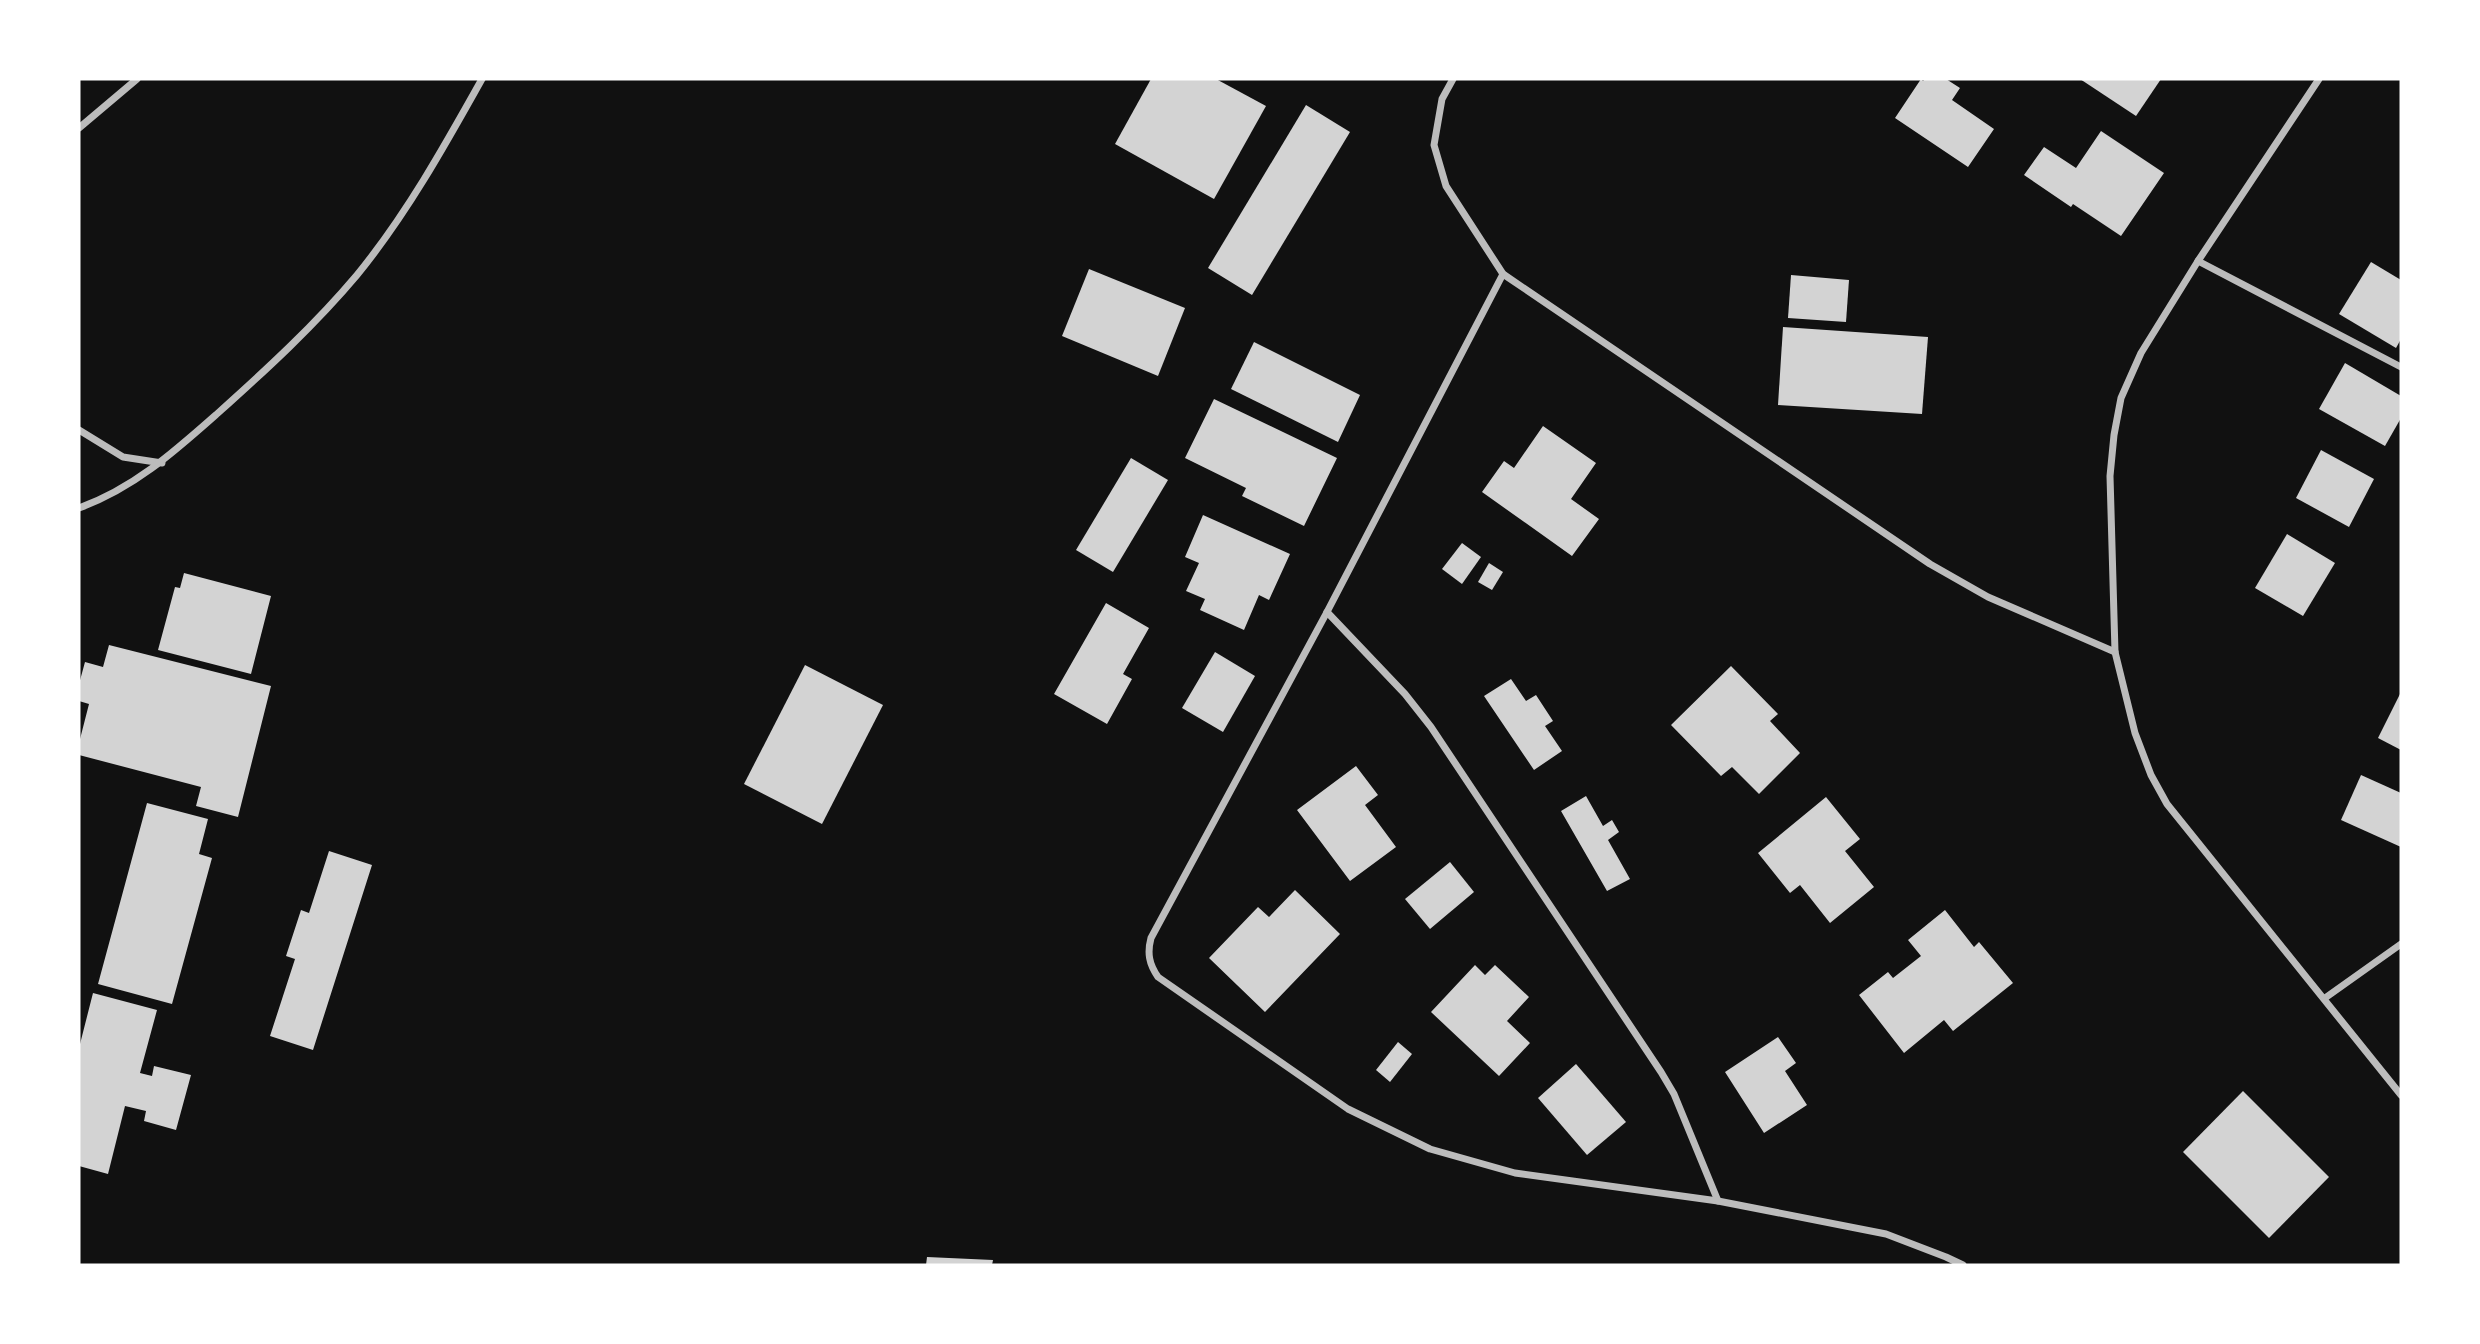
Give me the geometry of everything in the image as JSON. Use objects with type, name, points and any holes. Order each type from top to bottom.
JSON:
[{"type":"street","points":[[79,128],[136,79]]},
{"type":"street","points":[[79,508],[105,498],[162,463],[277,360],[357,275],[423,184],[482,79]]},
{"type":"street","points":[[1453,79],[1442,99],[1434,145],[1446,186],[1503,274],[1930,564],[1988,597],[2115,652]]},
{"type":"street","points":[[2319,79],[2198,261],[2141,353],[2121,398],[2110,476],[2115,652],[2135,733],[2151,775],[2167,804],[2401,1095]]},
{"type":"street","points":[[2198,261],[2401,367]]},
{"type":"street","points":[[1503,274],[1327,612],[1151,938],[1149,959],[1158,977],[1348,1109],[1430,1149],[1515,1173],[1718,1201],[1886,1234],[1963,1265]]},
{"type":"street","points":[[79,430],[123,457],[162,463]]},
{"type":"street","points":[[1327,612],[1405,694],[1431,727],[1661,1072],[1674,1094],[1718,1201]]},
{"type":"street","points":[[2325,998],[2401,944]]},
{"type":"building","points":[[1151,79],[1216,79],[1266,106],[1214,199],[1115,144]]},
{"type":"building","points":[[1921,79],[1946,79],[1960,88],[1952,100],[1994,129],[1968,167],[1895,118]]},
{"type":"building","points":[[2080,79],[2161,79],[2136,116]]},
{"type":"building","points":[[1306,105],[1350,132],[1252,295],[1208,268]]},
{"type":"building","points":[[2101,131],[2164,173],[2121,236],[2024,175],[2044,147],[2076,168]]},
{"type":"building","points":[[2371,262],[2401,280],[2401,339],[2396,348],[2339,314]]},
{"type":"building","points":[[1089,269],[1185,308],[1158,376],[1062,336]]},
{"type":"building","points":[[1791,275],[1849,280],[1846,322],[1788,318]]},
{"type":"building","points":[[1783,327],[1928,337],[1922,414],[1778,405]]},
{"type":"building","points":[[1254,342],[1360,395],[1338,442],[1231,389]]},
{"type":"building","points":[[2345,363],[2401,396],[2401,418],[2385,446],[2319,409]]},
{"type":"building","points":[[1214,399],[1337,458],[1304,526],[1242,496],[1246,488],[1185,458]]},
{"type":"building","points":[[1543,426],[1596,463],[1571,499],[1599,519],[1572,556],[1482,492],[1504,461],[1514,468]]},
{"type":"building","points":[[2321,450],[2374,479],[2349,527],[2296,498]]},
{"type":"building","points":[[1131,458],[1168,480],[1113,572],[1076,550]]},
{"type":"building","points":[[1203,515],[1290,554],[1269,600],[1259,595],[1244,630],[1200,610],[1205,599],[1186,591],[1199,563],[1185,557]]},
{"type":"building","points":[[2287,534],[2335,563],[2303,616],[2255,588]]},
{"type":"building","points":[[1462,543],[1481,557],[1462,584],[1442,569]]},
{"type":"building","points":[[1489,563],[1503,572],[1492,590],[1478,582]]},
{"type":"building","points":[[184,573],[271,596],[251,674],[158,650],[175,587],[180,588]]},
{"type":"building","points":[[1106,603],[1149,628],[1123,674],[1132,679],[1107,724],[1054,694]]},
{"type":"building","points":[[109,645],[271,686],[238,817],[196,806],[201,787],[79,755],[79,743],[89,704],[79,701],[79,684],[85,662],[103,667]]},
{"type":"building","points":[[1215,652],[1255,676],[1223,732],[1182,708]]},
{"type":"building","points":[[805,665],[883,705],[822,824],[744,784]]},
{"type":"building","points":[[1731,666],[1778,714],[1770,721],[1800,753],[1759,794],[1732,767],[1721,776],[1671,725]]},
{"type":"building","points":[[1511,679],[1526,701],[1536,695],[1553,721],[1545,726],[1562,751],[1534,770],[1484,696]]},
{"type":"building","points":[[2401,692],[2401,750],[2378,738]]},
{"type":"building","points":[[1356,766],[1378,795],[1365,805],[1396,847],[1350,881],[1297,810]]},
{"type":"building","points":[[2361,775],[2401,793],[2401,847],[2341,820]]},
{"type":"building","points":[[1586,796],[1603,826],[1612,820],[1619,832],[1608,840],[1630,879],[1607,891],[1561,811]]},
{"type":"building","points":[[1826,797],[1860,839],[1845,851],[1874,887],[1830,923],[1800,885],[1790,893],[1758,853]]},
{"type":"building","points":[[147,803],[208,819],[199,854],[212,858],[172,1004],[98,984]]},
{"type":"building","points":[[329,851],[372,865],[313,1050],[270,1036],[295,959],[286,956],[301,910],[309,913]]},
{"type":"building","points":[[1450,862],[1474,892],[1430,929],[1405,899]]},
{"type":"building","points":[[1295,890],[1340,934],[1265,1012],[1209,958],[1258,907],[1269,917]]},
{"type":"building","points":[[1945,910],[1974,947],[1979,942],[2013,983],[1953,1031],[1944,1020],[1904,1053],[1859,995],[1888,972],[1893,978],[1921,956],[1908,940]]},
{"type":"building","points":[[1475,965],[1485,975],[1495,965],[1529,997],[1507,1021],[1530,1043],[1499,1076],[1431,1012]]},
{"type":"building","points":[[93,993],[157,1010],[140,1073],[152,1076],[154,1066],[191,1075],[176,1130],[144,1121],[146,1111],[125,1106],[108,1174],[79,1166],[79,1048]]},
{"type":"building","points":[[1778,1037],[1796,1063],[1785,1071],[1807,1105],[1764,1133],[1725,1072]]},
{"type":"building","points":[[1398,1042],[1412,1054],[1390,1082],[1376,1070]]},
{"type":"building","points":[[1576,1064],[1626,1122],[1587,1155],[1538,1098]]},
{"type":"building","points":[[2243,1091],[2329,1177],[2269,1238],[2183,1152]]},
{"type":"building","points":[[927,1257],[993,1260],[992,1265],[926,1265]]}]
